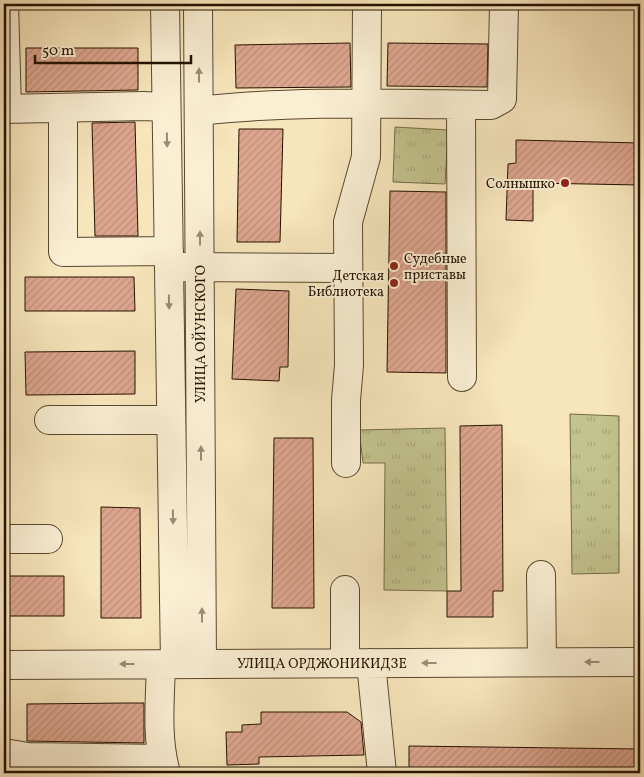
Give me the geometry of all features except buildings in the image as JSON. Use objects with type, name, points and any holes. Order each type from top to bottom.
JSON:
[{"type":"street","points":[[4,4],[5,109],[143,106],[166,108]]},
{"type":"street","points":[[4,753],[28,757],[164,766],[160,732],[168,664],[171,420],[165,4]]},
{"type":"street","name":"УЛИЦА ОЙУНСКОГО","points":[[198,4],[202,664]]},
{"type":"street","points":[[346,463],[346,400],[349,365],[348,222],[366,157],[367,4]]},
{"type":"street","points":[[199,111],[224,108],[366,104],[491,106],[502,100],[504,4]]},
{"type":"street","points":[[461,105],[462,377]]},
{"type":"street","points":[[64,108],[63,252],[169,259],[200,266],[348,268]]},
{"type":"street","points":[[49,420],[171,420]]},
{"type":"street","points":[[4,539],[48,539]]},
{"type":"street","points":[[541,575],[542,662]]},
{"type":"street","points":[[345,590],[358,663],[382,773]]},
{"type":"street","name":"УЛИЦА ОРДЖОНИКИДЗЕ","points":[[4,665],[640,662]]},
{"type":"green space","points":[[395,127],[448,130],[445,184],[393,182]]},
{"type":"green space","points":[[570,414],[619,416],[619,573],[572,574]]},
{"type":"green space","points":[[445,428],[447,591],[384,590],[385,463],[363,463],[359,430]]},
{"type":"place","name":"Солнышко","points":[[565,183]]},
{"type":"place","name":"Судебные приставы","points":[[394,266]]},
{"type":"place","name":"Детская Библиотека","points":[[394,283]]}]
